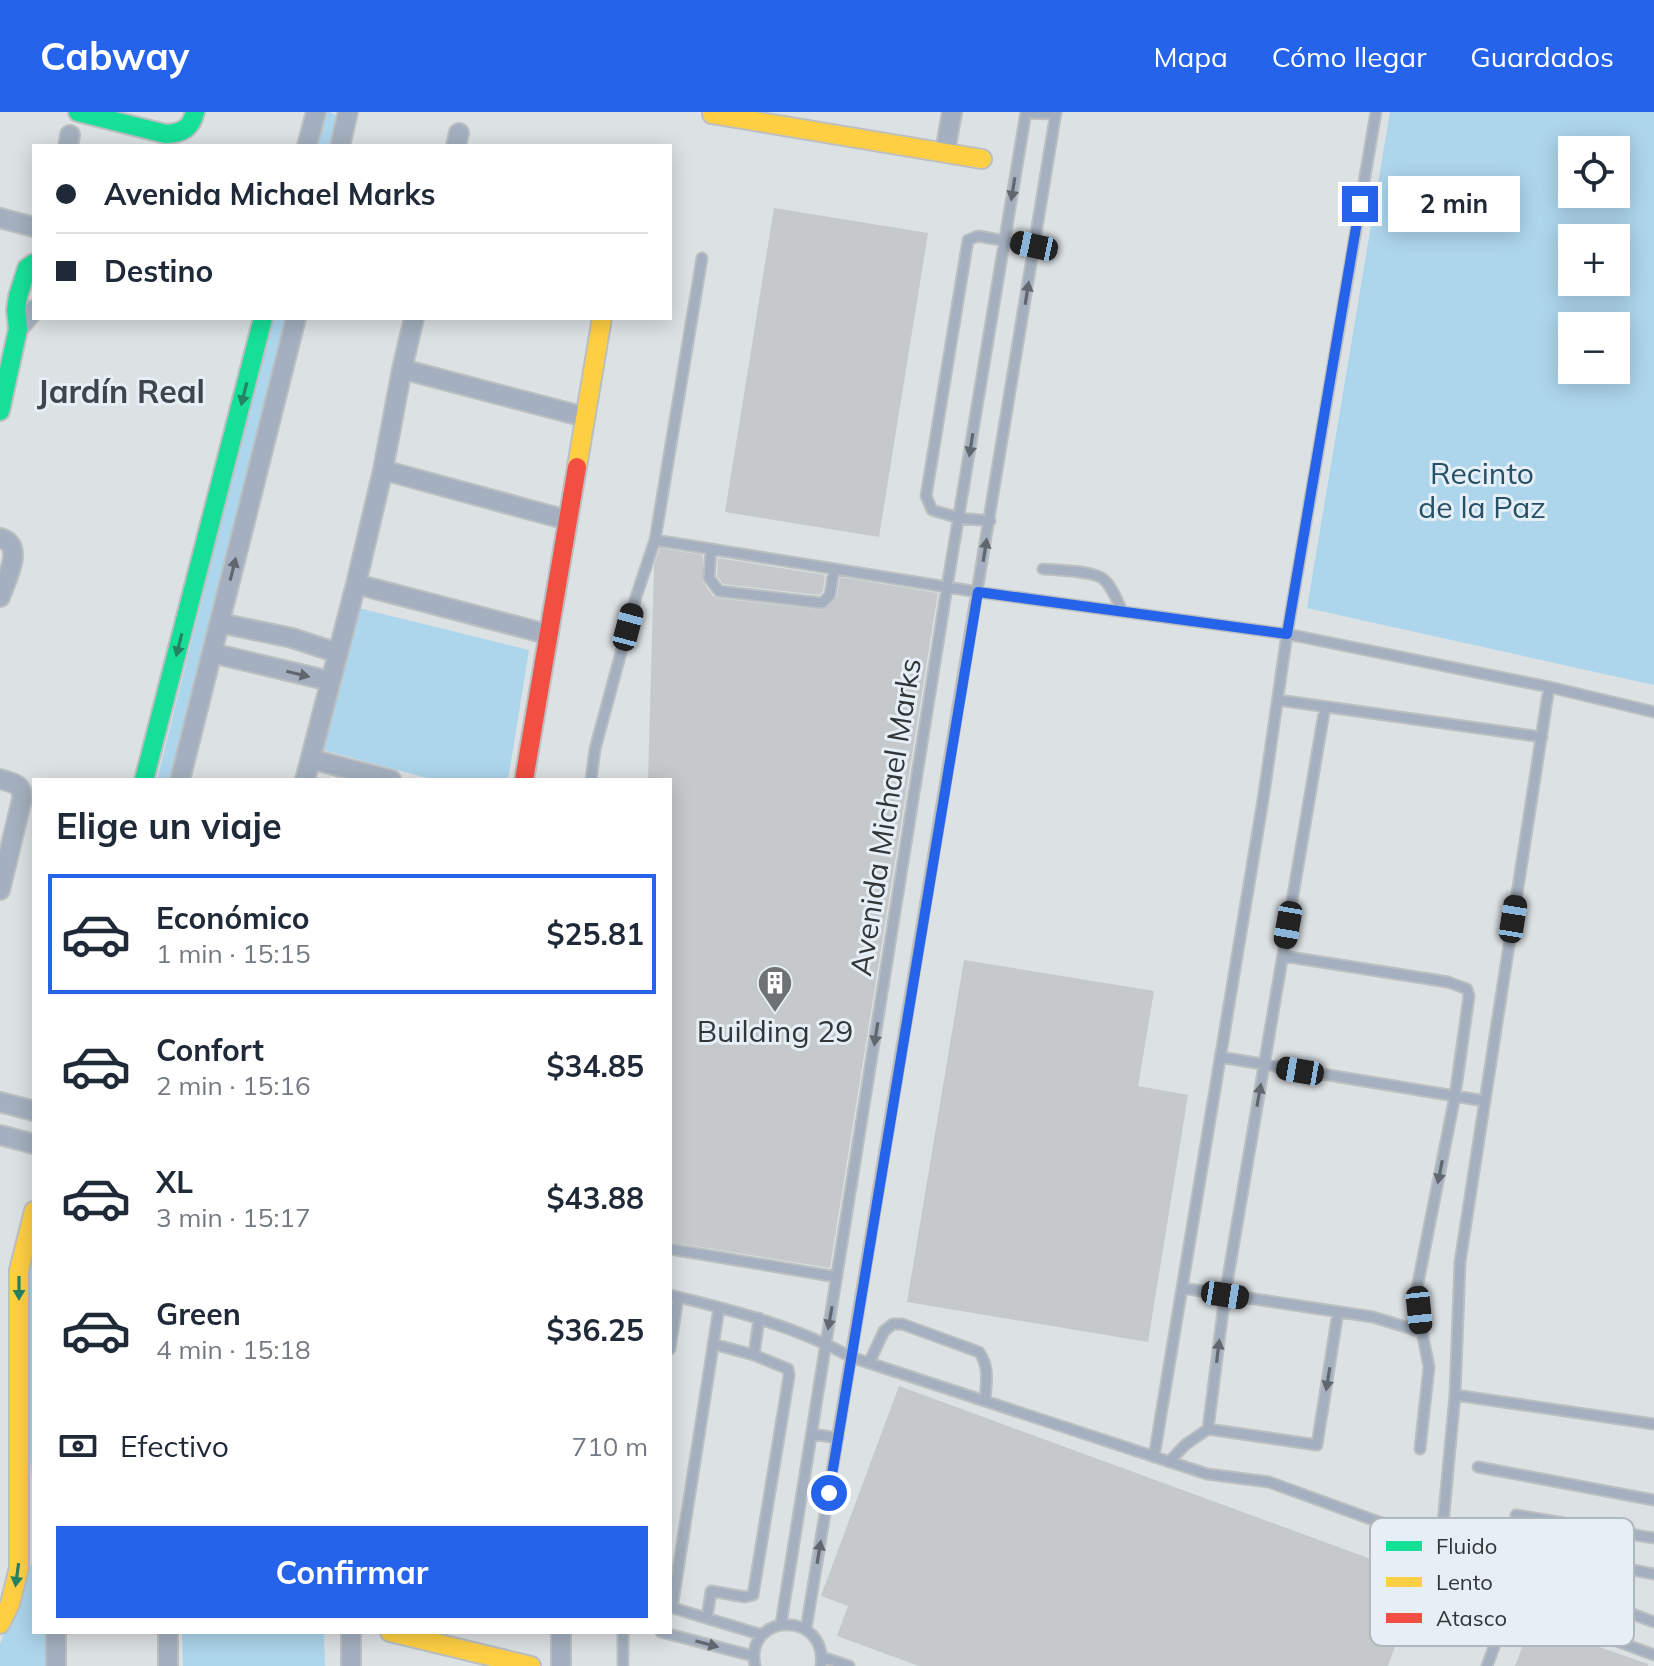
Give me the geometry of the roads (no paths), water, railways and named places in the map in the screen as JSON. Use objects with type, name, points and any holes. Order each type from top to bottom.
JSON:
[{"type":"street","points":[[78,112],[166,134],[178,134],[188,129],[195,112]]},
{"type":"street","points":[[308,144],[316,112]]},
{"type":"street","points":[[340,144],[348,112]]},
{"type":"street","points":[[945,152],[952,112]]},
{"type":"street","points":[[712,114],[750,116],[982,159]]},
{"type":"street","points":[[0,218],[32,226]]},
{"type":"street","points":[[0,411],[18,329],[16,310],[22,279],[32,264]]},
{"type":"street","points":[[18,329],[32,312]]},
{"type":"street","points":[[145,778],[262,320]]},
{"type":"street","points":[[181,778],[296,320]]},
{"type":"street","points":[[306,778],[383,470],[414,320]]},
{"type":"street","points":[[524,778],[602,320]]},
{"type":"street","points":[[402,369],[585,417]]},
{"type":"street","points":[[383,470],[567,520]]},
{"type":"street","points":[[0,597],[14,554],[7,542]]},
{"type":"street","points":[[356,584],[547,634]]},
{"type":"street","points":[[220,623],[292,638],[338,653]]},
{"type":"street","points":[[251,662],[256,630]]},
{"type":"street","points":[[212,653],[330,681]]},
{"type":"street","points":[[311,759],[383,778]]},
{"type":"street","points":[[0,779],[14,783],[23,792],[1,885]]},
{"type":"street","points":[[0,1102],[28,1109],[6,1137],[32,1144]]},
{"type":"street","points":[[0,1624],[15,1591],[27,1544],[19,1270],[32,1219]]},
{"type":"street","points":[[56,1634],[56,1666]]},
{"type":"street","points":[[168,1634],[168,1666]]},
{"type":"street","points":[[351,1634],[351,1666]]},
{"type":"street","points":[[395,1634],[461,1658],[531,1666]]},
{"type":"street","points":[[561,1634],[561,1666]]},
{"type":"lane","points":[[1154,1457],[1263,800],[1287,634],[1376,112]]},
{"type":"lane","points":[[1026,113],[1056,113]]},
{"type":"lane","name":"Avenida Michael Marks","points":[[781,1624],[1026,113]]},
{"type":"lane","name":"Avenida Michael Marks","points":[[806,1629],[1056,113]]},
{"type":"lane","points":[[990,521],[959,518],[932,510],[926,496],[968,240],[978,236],[1034,246]]},
{"type":"lane","points":[[591,778],[595,749],[636,597],[655,540],[702,258]]},
{"type":"lane","points":[[655,540],[978,592],[1287,634],[1549,687],[1654,712]]},
{"type":"lane","points":[[711,549],[709,578],[719,591],[822,603],[830,595],[834,569]]},
{"type":"lane","points":[[1043,569],[1101,578],[1108,584],[1123,612]]},
{"type":"lane","points":[[1444,1518],[1455,1395],[1460,1262],[1549,687]]},
{"type":"lane","points":[[1278,700],[1542,737]]},
{"type":"lane","points":[[1208,1429],[1225,1295],[1325,707]]},
{"type":"lane","points":[[1283,956],[1448,982],[1467,989],[1469,996],[1455,1096],[1417,1288],[1429,1367],[1420,1449]]},
{"type":"lane","points":[[1220,1057],[1485,1101]]},
{"type":"lane","points":[[672,1249],[837,1277]]},
{"type":"lane","points":[[1182,1288],[1373,1317],[1422,1332]]},
{"type":"lane","points":[[672,1322],[674,1296],[759,1318],[826,1343],[851,1357],[1169,1462],[1207,1474],[1269,1482],[1370,1519]]},
{"type":"lane","points":[[672,1601],[719,1308]]},
{"type":"lane","points":[[1169,1462],[1185,1445],[1208,1429],[1317,1445],[1338,1312]]},
{"type":"lane","points":[[754,1355],[759,1318]]},
{"type":"lane","points":[[869,1363],[884,1331],[893,1324],[902,1324],[979,1352],[986,1361],[985,1401]]},
{"type":"lane","points":[[707,1618],[711,1591],[745,1597],[753,1595],[789,1376],[788,1369],[754,1355],[713,1344]]},
{"type":"lane","points":[[1455,1395],[1654,1424]]},
{"type":"lane","points":[[812,1434],[838,1438]]},
{"type":"lane","points":[[1478,1467],[1654,1500]]},
{"type":"lane","points":[[1516,1515],[1534,1518]]},
{"type":"lane","points":[[1634,1535],[1654,1538]]},
{"type":"lane","points":[[1634,1570],[1654,1574]]},
{"type":"lane","points":[[672,1607],[762,1635]]},
{"type":"lane","points":[[1634,1615],[1654,1622]]},
{"type":"lane","points":[[667,1634],[754,1661],[756,1644],[762,1635],[781,1624],[794,1624],[806,1629],[817,1641],[821,1661],[849,1666]]},
{"type":"lane","points":[[623,1634],[623,1666]]},
{"type":"lane","points":[[1487,1666],[1494,1646]]},
{"type":"lane","points":[[1630,1646],[1654,1655]]},
{"type":"place","name":"Building 29","points":[[775,1014]]},
{"type":"district","name":"Jardín Real","points":[[121,392]]},
{"type":"park label","name":"Recinto de la Paz","points":[[1482,491]]}]
